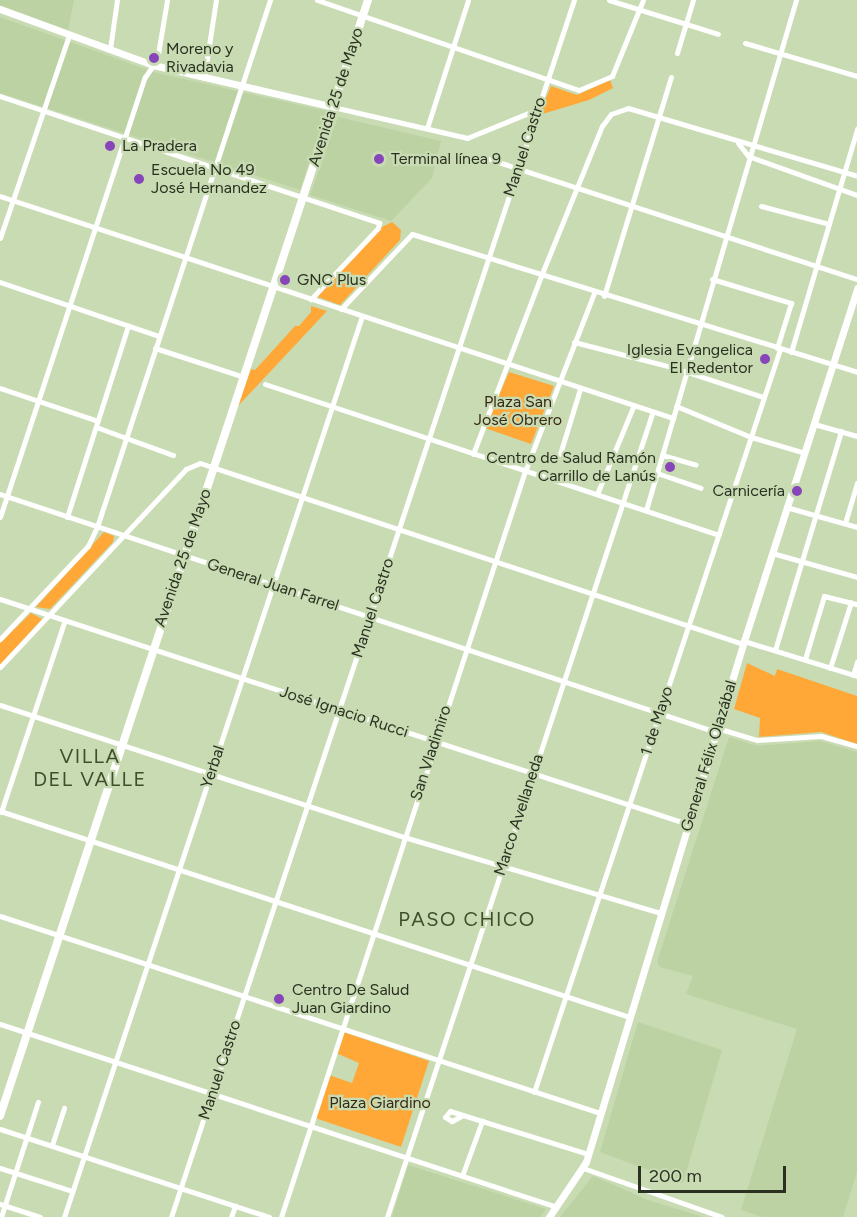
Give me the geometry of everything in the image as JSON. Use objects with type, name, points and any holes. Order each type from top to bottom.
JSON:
[{"type":"main road","name":"Avenida 25 de Mayo","points":[[0,1116],[368,0]]},
{"type":"street","points":[[110,49],[117,0]]},
{"type":"street","points":[[0,518],[95,228],[153,65],[157,60],[167,0]]},
{"type":"street","points":[[204,78],[216,0]]},
{"type":"street","points":[[0,639],[88,546],[97,527],[270,0]]},
{"type":"street","points":[[317,0],[582,90],[612,76],[643,0]]},
{"type":"street","points":[[427,128],[468,0]]},
{"type":"street","name":"Manuel Castro","points":[[171,1217],[574,0]]},
{"type":"street","points":[[609,0],[718,33]]},
{"type":"street","points":[[677,52],[693,0]]},
{"type":"street","points":[[646,510],[751,144],[796,0]]},
{"type":"street","points":[[0,9],[153,65],[471,138],[536,110]]},
{"type":"street","points":[[0,238],[69,35]]},
{"type":"street","points":[[745,43],[857,76]]},
{"type":"street","points":[[604,296],[671,76]]},
{"type":"street","points":[[0,96],[380,226],[311,299]]},
{"type":"street","points":[[473,454],[541,276],[604,122],[611,114],[628,108],[738,143],[751,144],[857,176]]},
{"type":"street","points":[[791,352],[857,129]]},
{"type":"street","points":[[738,143],[748,156],[857,195]]},
{"type":"street","points":[[489,159],[724,238],[857,279]]},
{"type":"street","points":[[0,196],[652,414],[673,418]]},
{"type":"street","points":[[761,206],[829,224]]},
{"type":"street","points":[[341,309],[405,238],[412,234],[698,326],[857,372]]},
{"type":"street","name":"1 de Mayo","points":[[534,1092],[751,437],[791,303],[712,279]]},
{"type":"street","points":[[0,282],[159,336]]},
{"type":"street","name":"General Félix Olazábal","points":[[549,1217],[584,1168],[743,642],[832,365],[853,311],[857,288]]},
{"type":"street","name":"San Vladimiro","points":[[281,1217],[309,1123],[374,933],[525,471],[594,293]]},
{"type":"street","name":"Yerbal","points":[[64,1217],[362,316]]},
{"type":"street","points":[[67,517],[128,326]]},
{"type":"street","points":[[574,342],[685,371],[763,397]]},
{"type":"street","points":[[155,348],[244,377]]},
{"type":"street","points":[[265,384],[718,535]]},
{"type":"street","points":[[0,388],[97,424],[126,438],[173,454]]},
{"type":"street","points":[[560,454],[580,389]]},
{"type":"street","points":[[676,406],[751,437],[805,453]]},
{"type":"street","points":[[597,494],[633,407]]},
{"type":"street","name":"Marco Avellaneda","points":[[387,1217],[652,414]]},
{"type":"street","points":[[814,424],[857,436]]},
{"type":"street","points":[[775,650],[841,431]]},
{"type":"street","points":[[662,455],[696,465]]},
{"type":"street","points":[[0,667],[196,463],[214,466],[743,642],[855,676],[857,662]]},
{"type":"street","points":[[657,473],[701,488]]},
{"type":"street","points":[[845,523],[857,483]]},
{"type":"street","name":"General Juan Farrel","points":[[0,494],[660,714],[757,740],[821,736],[857,746]]},
{"type":"street","points":[[786,507],[857,526]]},
{"type":"street","points":[[772,553],[857,577]]},
{"type":"street","points":[[805,659],[824,596],[854,603],[830,668]]},
{"type":"street","name":"José Ignacio Rucci","points":[[0,599],[688,824]]},
{"type":"street","points":[[64,620],[0,812],[629,1017]]},
{"type":"street","points":[[0,705],[404,837],[661,912]]},
{"type":"street","points":[[0,916],[600,1113]]},
{"type":"street","points":[[0,1024],[309,1123],[557,1207]]},
{"type":"street","points":[[1,1217],[2,1205],[16,1173],[38,1102]]},
{"type":"street","points":[[52,1145],[64,1108]]},
{"type":"street","points":[[463,1115],[588,1154]]},
{"type":"street","points":[[462,1176],[482,1121]]},
{"type":"street","points":[[0,1129],[269,1217]]},
{"type":"street","points":[[0,1168],[72,1191]]},
{"type":"street","points":[[584,1168],[722,1217]]},
{"type":"street","points":[[2,1205],[40,1217]]},
{"type":"street","points":[[231,1217],[235,1206]]},
{"type":"shaded area","points":[[0,0],[74,0],[68,30],[0,5]]},
{"type":"shaded area","points":[[0,17],[157,73],[326,111],[300,190],[0,93]]},
{"type":"shaded area","name":"Terminal línea 9","points":[[338,117],[441,141],[432,178],[391,221],[310,195]]},
{"type":"shaded area","points":[[729,737],[757,746],[820,741],[857,752],[857,1172],[843,1217],[762,1217],[741,1210],[797,1029],[686,994],[693,976],[660,967],[657,962]]},
{"type":"shaded area","points":[[638,1022],[722,1050],[683,1183],[600,1152]]},
{"type":"shaded area","points":[[408,1165],[546,1209],[540,1217],[392,1217]]},
{"type":"shaded area","points":[[593,1176],[648,1200],[703,1217],[560,1217]]},
{"type":"green space","points":[[610,80],[613,88],[589,100],[539,115],[551,86],[577,95]]},
{"type":"green space","points":[[392,222],[401,230],[400,240],[340,305],[318,297],[318,292],[382,227]]},
{"type":"green space","points":[[311,306],[327,311],[238,406],[251,369],[255,370],[295,326],[299,326],[311,312]]},
{"type":"green space","name":"Plaza San José Obrero","points":[[509,372],[554,386],[531,444],[485,428]]},
{"type":"green space","points":[[104,532],[114,536],[113,542],[50,609],[36,607]]},
{"type":"green space","points":[[31,613],[42,619],[0,665],[0,643]]},
{"type":"green space","points":[[747,663],[775,676],[777,669],[857,696],[857,744],[821,732],[759,737],[760,718],[734,709]]},
{"type":"green space","name":"Plaza Giardino","points":[[343,1032],[429,1061],[401,1147],[315,1118],[329,1075],[352,1083],[359,1063],[336,1053]]},
{"type":"place","name":"Moreno y Rivadavia","points":[[154,58]]},
{"type":"place","name":"La Pradera","points":[[110,146]]},
{"type":"place","name":"Terminal línea 9","points":[[379,159]]},
{"type":"place","name":"Escuela No 49 José Hernandez","points":[[139,179]]},
{"type":"place","name":"GNC Plus","points":[[285,280]]},
{"type":"place","name":"Iglesia Evangelica El Redentor","points":[[765,359]]},
{"type":"place","name":"Centro de Salud Ramón Carrillo de Lanús","points":[[670,467]]},
{"type":"place","name":"Carnicería","points":[[797,491]]},
{"type":"place","name":"Centro De Salud Juan Giardino","points":[[279,999]]},
{"type":"district","name":"VILLA DEL VALLE","points":[[90,768]]},
{"type":"district","name":"PASO CHICO","points":[[467,919]]}]
